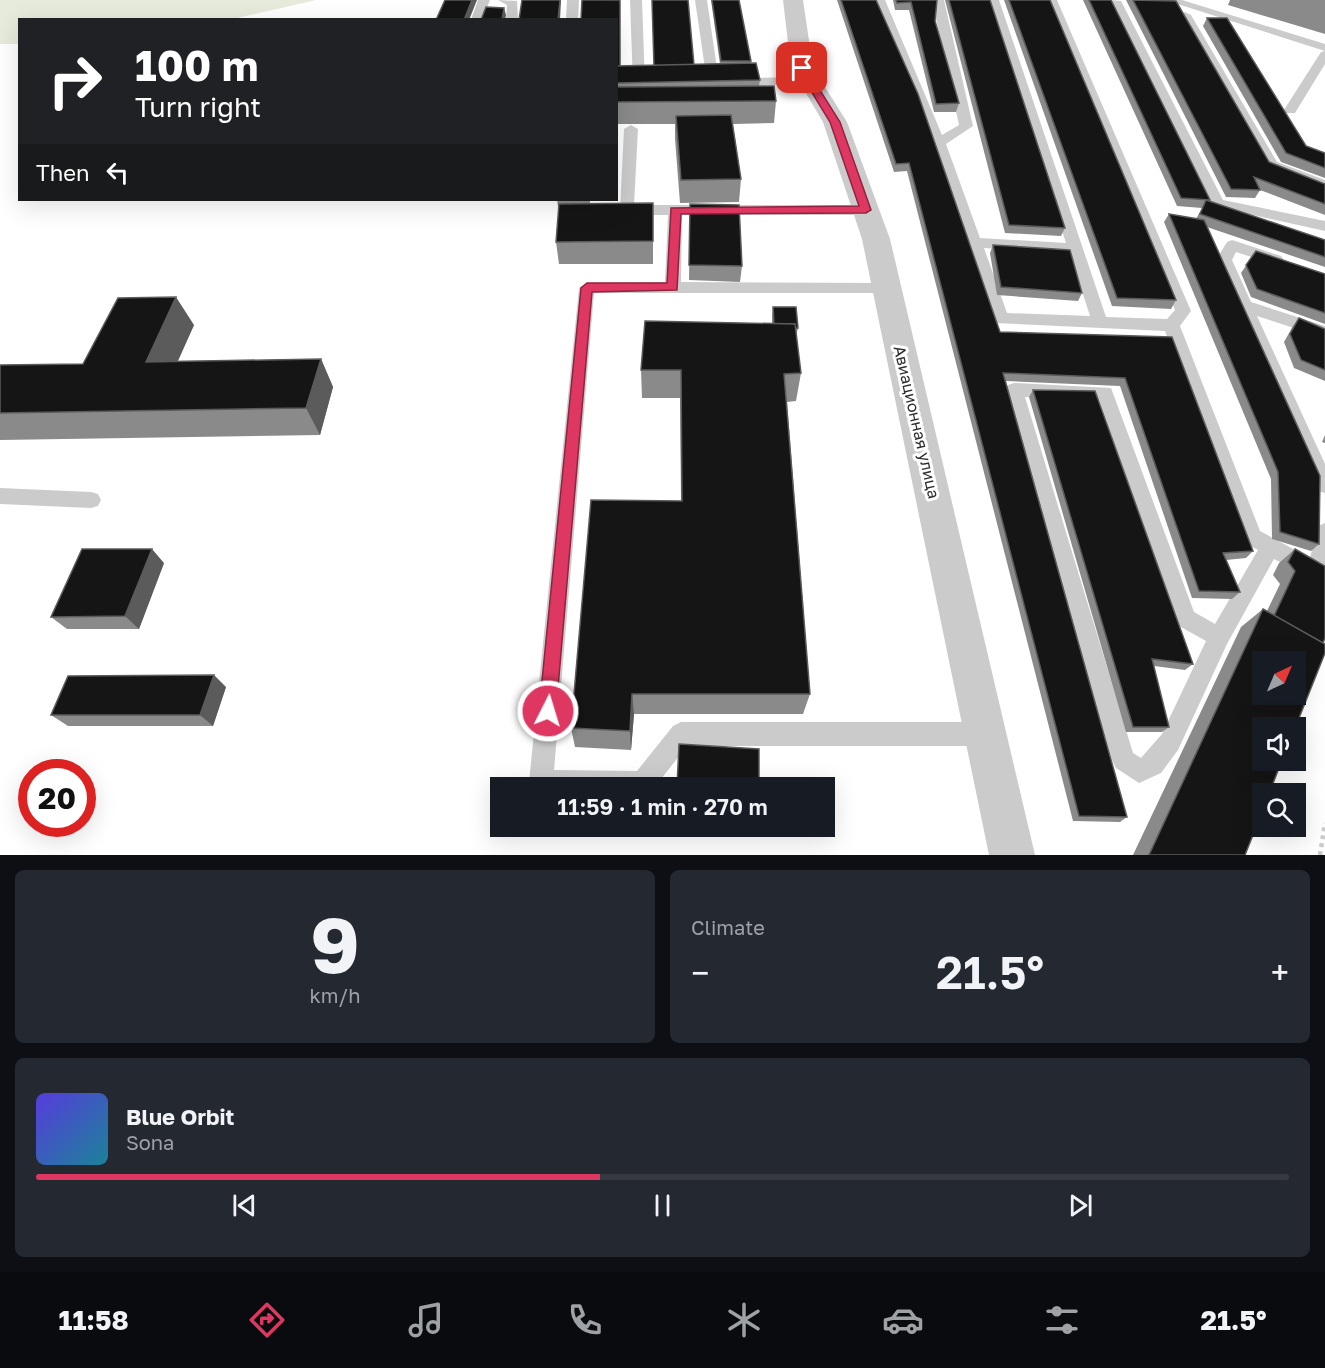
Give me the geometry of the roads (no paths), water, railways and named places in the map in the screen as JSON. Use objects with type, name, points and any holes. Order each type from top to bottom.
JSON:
[{"type":"street","name":"Авиационная улица","points":[[793,0],[802,68],[835,122],[876,239],[1012,855]]},
{"type":"lane","points":[[477,18],[484,0]]},
{"type":"lane","points":[[504,0],[513,3],[512,18]]},
{"type":"lane","points":[[572,18],[573,0]]},
{"type":"lane","points":[[636,0],[639,84]]},
{"type":"lane","points":[[701,0],[708,83],[810,81]]},
{"type":"lane","points":[[879,0],[938,143],[1001,319],[1171,325]]},
{"type":"lane","points":[[938,0],[966,126],[938,143]]},
{"type":"lane","points":[[993,0],[1100,322]]},
{"type":"lane","points":[[1051,0],[1183,311],[1171,325]]},
{"type":"lane","points":[[1172,0],[1325,48]]},
{"type":"lane","points":[[1115,1],[1218,203],[1325,226]]},
{"type":"lane","points":[[1185,15],[1272,165],[1325,185]]},
{"type":"lane","points":[[1290,110],[1325,55]]},
{"type":"lane","points":[[631,129],[627,210],[866,210]]},
{"type":"lane","points":[[673,287],[675,210]]},
{"type":"lane","points":[[974,243],[1076,249]]},
{"type":"lane","points":[[1294,266],[1232,245],[1224,260],[1325,485]]},
{"type":"lane","points":[[887,288],[587,288],[541,782],[644,783],[681,734],[987,734]]},
{"type":"lane","points":[[1245,306],[1325,332]]},
{"type":"lane","points":[[1171,325],[1252,537],[1321,574],[1325,532]]},
{"type":"lane","points":[[1219,638],[1185,618],[1105,393],[1014,390],[1124,760],[1139,771],[1153,765],[1170,742],[1219,638],[1270,547]]},
{"type":"lane","points":[[0,496],[91,500]]}]
